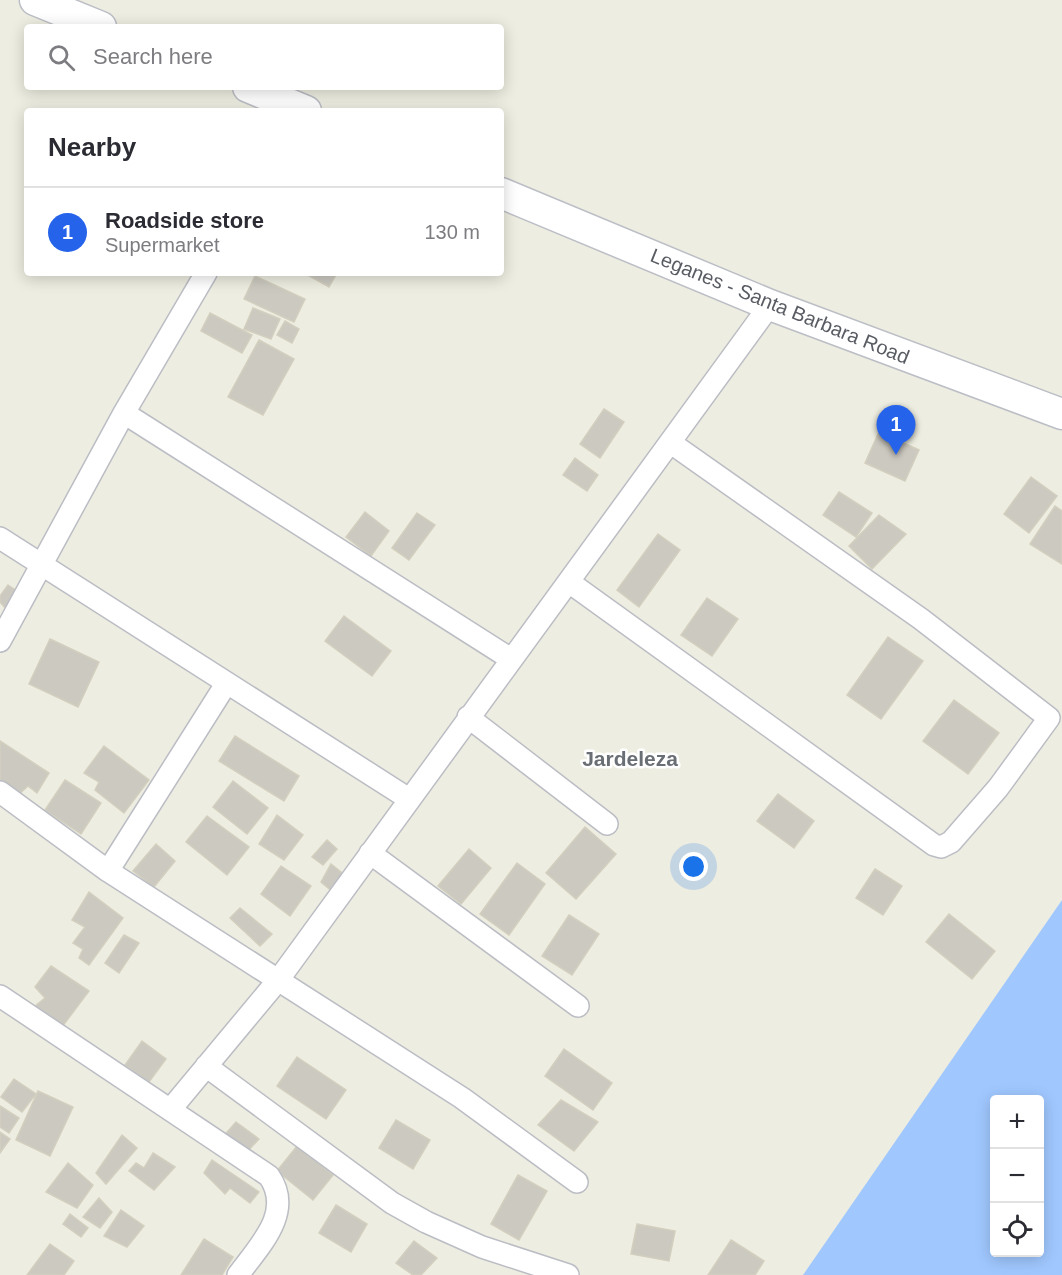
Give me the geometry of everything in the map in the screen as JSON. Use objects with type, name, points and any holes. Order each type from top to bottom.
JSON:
[{"type":"main road","points":[[35,0],[94,24]]},
{"type":"main road","points":[[255,90],[297,108]]},
{"type":"main road","name":"Leganes - Santa Barbara Road","points":[[504,194],[770,305],[1062,414]]},
{"type":"street","points":[[0,641],[44,565],[124,413],[204,276]]},
{"type":"street","points":[[170,1110],[279,979],[770,305]]},
{"type":"street","points":[[124,413],[511,660]]},
{"type":"street","points":[[569,582],[934,845],[941,847],[951,842],[998,788],[1049,718],[921,619],[671,443]]},
{"type":"street","points":[[0,538],[409,799]]},
{"type":"street","points":[[108,871],[226,684]]},
{"type":"street","points":[[468,717],[607,824]]},
{"type":"street","points":[[0,792],[108,871],[462,1098],[577,1182]]},
{"type":"street","points":[[370,853],[579,1006]]},
{"type":"street","points":[[0,996],[269,1176],[277,1188],[278,1210],[268,1234],[238,1275]]},
{"type":"street","points":[[206,1066],[392,1203],[426,1222],[482,1247],[568,1275]]},
{"type":"water","points":[[1062,900],[1062,1275],[803,1275]]},
{"type":"building","points":[[255,276],[305,299],[294,322],[244,299]]},
{"type":"building","points":[[309,276],[335,276],[329,287]]},
{"type":"building","points":[[253,308],[280,319],[271,339],[244,329]]},
{"type":"building","points":[[210,313],[252,335],[242,353],[201,331]]},
{"type":"building","points":[[285,321],[299,329],[292,343],[277,335]]},
{"type":"building","points":[[259,340],[294,359],[263,415],[228,397]]},
{"type":"building","points":[[604,409],[624,422],[600,458],[580,444]]},
{"type":"building","points":[[879,432],[919,450],[905,481],[865,463]]},
{"type":"building","points":[[575,458],[598,475],[587,491],[563,475]]},
{"type":"building","points":[[1031,477],[1057,496],[1029,533],[1004,514]]},
{"type":"building","points":[[839,492],[872,513],[856,537],[823,515]]},
{"type":"building","points":[[1055,506],[1062,511],[1062,564],[1030,544]]},
{"type":"building","points":[[365,512],[389,531],[371,556],[346,537]]},
{"type":"building","points":[[417,513],[435,525],[409,560],[392,548]]},
{"type":"building","points":[[879,515],[906,534],[872,569],[849,546]]},
{"type":"building","points":[[658,534],[680,550],[639,607],[617,590]]},
{"type":"building","points":[[8,585],[20,593],[7,610],[0,602],[0,596]]},
{"type":"building","points":[[707,598],[738,619],[712,656],[681,635]]},
{"type":"building","points":[[344,616],[391,651],[372,676],[325,641]]},
{"type":"building","points":[[888,637],[923,661],[881,719],[847,695]]},
{"type":"building","points":[[50,639],[99,662],[78,707],[29,684]]},
{"type":"building","points":[[954,700],[999,733],[968,774],[923,741]]},
{"type":"building","points":[[235,736],[299,776],[284,801],[219,761]]},
{"type":"building","points":[[0,741],[49,773],[37,793],[28,786],[17,796],[0,784]]},
{"type":"building","points":[[104,746],[149,780],[124,813],[95,790],[99,782],[84,773]]},
{"type":"building","points":[[65,780],[101,803],[81,834],[45,810]]},
{"type":"building","points":[[233,781],[268,808],[247,834],[213,807]]},
{"type":"building","points":[[778,794],[814,821],[794,848],[757,821]]},
{"type":"building","points":[[277,815],[303,835],[284,860],[259,844]]},
{"type":"building","points":[[207,816],[249,847],[227,875],[186,842]]},
{"type":"building","points":[[585,827],[616,854],[576,899],[546,873]]},
{"type":"building","points":[[327,840],[337,849],[323,865],[312,857]]},
{"type":"building","points":[[156,844],[175,861],[154,887],[133,871]]},
{"type":"building","points":[[469,849],[491,868],[461,904],[438,886]]},
{"type":"building","points":[[517,863],[545,884],[509,935],[480,914]]},
{"type":"building","points":[[331,864],[346,876],[334,893],[321,882]]},
{"type":"building","points":[[281,866],[311,886],[290,916],[261,894]]},
{"type":"building","points":[[875,869],[902,886],[883,915],[856,898]]},
{"type":"building","points":[[89,892],[123,918],[89,965],[79,958],[83,949],[73,943],[85,927],[72,920]]},
{"type":"building","points":[[240,908],[272,934],[260,946],[230,918]]},
{"type":"building","points":[[949,914],[995,951],[972,979],[926,942]]},
{"type":"building","points":[[569,915],[599,934],[572,975],[542,956]]},
{"type":"building","points":[[124,935],[139,943],[119,973],[105,963]]},
{"type":"building","points":[[51,966],[89,991],[62,1027],[35,1006],[45,998],[35,987]]},
{"type":"building","points":[[142,1041],[166,1059],[149,1082],[125,1065]]},
{"type":"building","points":[[564,1049],[612,1083],[593,1110],[545,1076]]},
{"type":"building","points":[[297,1057],[346,1090],[326,1119],[277,1086]]},
{"type":"building","points":[[14,1079],[36,1094],[22,1112],[1,1097]]},
{"type":"building","points":[[38,1091],[73,1107],[50,1156],[16,1140]]},
{"type":"building","points":[[561,1100],[598,1122],[574,1151],[538,1125]]},
{"type":"building","points":[[0,1106],[19,1118],[9,1133],[0,1127]]},
{"type":"building","points":[[396,1120],[430,1140],[413,1169],[379,1148]]},
{"type":"building","points":[[236,1122],[259,1139],[242,1157],[222,1138]]},
{"type":"building","points":[[0,1132],[10,1139],[0,1153]]},
{"type":"building","points":[[122,1135],[137,1148],[106,1184],[96,1173]]},
{"type":"building","points":[[297,1146],[333,1175],[313,1200],[277,1171]]},
{"type":"building","points":[[153,1153],[175,1167],[154,1190],[129,1171],[136,1163],[144,1168]]},
{"type":"building","points":[[212,1160],[259,1192],[250,1203],[230,1188],[225,1194],[204,1173]]},
{"type":"building","points":[[68,1163],[93,1185],[77,1208],[46,1192]]},
{"type":"building","points":[[518,1175],[547,1191],[519,1240],[491,1224]]},
{"type":"building","points":[[99,1198],[112,1212],[100,1228],[83,1217]]},
{"type":"building","points":[[336,1205],[367,1224],[351,1252],[319,1233]]},
{"type":"building","points":[[121,1210],[144,1226],[127,1247],[104,1236]]},
{"type":"building","points":[[70,1214],[88,1228],[81,1237],[63,1224]]},
{"type":"building","points":[[637,1224],[675,1231],[669,1261],[631,1254]]},
{"type":"building","points":[[204,1239],[233,1257],[222,1275],[181,1275]]},
{"type":"building","points":[[731,1240],[764,1261],[755,1275],[708,1275]]},
{"type":"building","points":[[414,1241],[437,1258],[421,1275],[413,1275],[396,1263]]},
{"type":"building","points":[[50,1244],[74,1261],[64,1275],[27,1275]]},
{"type":"place","name":"Roadside store","points":[[896,455]]},
{"type":"district","name":"Jardeleza","points":[[630,759]]}]
